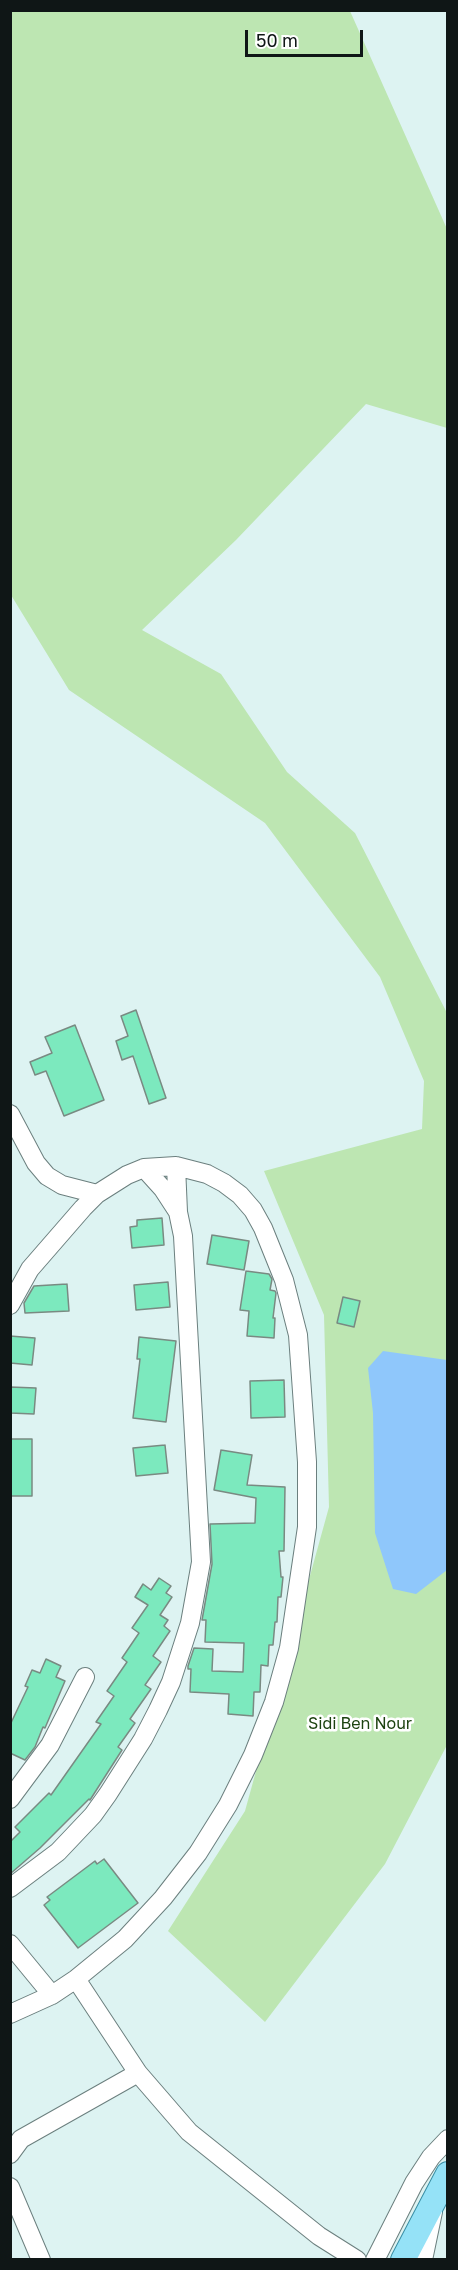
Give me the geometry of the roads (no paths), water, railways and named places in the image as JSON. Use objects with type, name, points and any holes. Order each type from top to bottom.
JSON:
[{"type":"main road","points":[[403,2259],[447,2174]]},
{"type":"street","points":[[10,1114],[36,1163],[47,1176],[62,1185],[97,1194]]},
{"type":"street","points":[[10,1305],[30,1269],[97,1194],[127,1175],[144,1168],[176,1166],[207,1174],[224,1183],[253,1210],[263,1228],[284,1280],[298,1335],[307,1462],[306,1527],[289,1648],[274,1702],[253,1755],[228,1805],[198,1853],[163,1898],[124,1939],[52,1995],[10,2014]]},
{"type":"street","points":[[10,1888],[58,1852],[93,1815],[108,1794],[159,1710],[190,1623],[201,1563],[183,1236],[178,1212],[176,1166]]},
{"type":"street","points":[[144,1168],[163,1189],[178,1212]]},
{"type":"street","points":[[10,1799],[50,1745],[85,1677]]},
{"type":"street","points":[[10,1944],[52,1995]]},
{"type":"street","points":[[75,1979],[138,2073],[177,2119],[210,2151],[319,2236],[357,2259]]},
{"type":"street","points":[[10,2154],[21,2139],[138,2073]]},
{"type":"street","points":[[375,2259],[418,2176],[447,2139]]},
{"type":"street","points":[[10,2187],[41,2259]]},
{"type":"street","points":[[423,2259],[432,2225],[434,2198]]},
{"type":"water","points":[[383,1351],[447,1360],[447,1570],[416,1594],[393,1589],[375,1533],[373,1413],[368,1368]]},
{"type":"park label","name":"Sidi Ben Nour","points":[[360,1724]]}]
